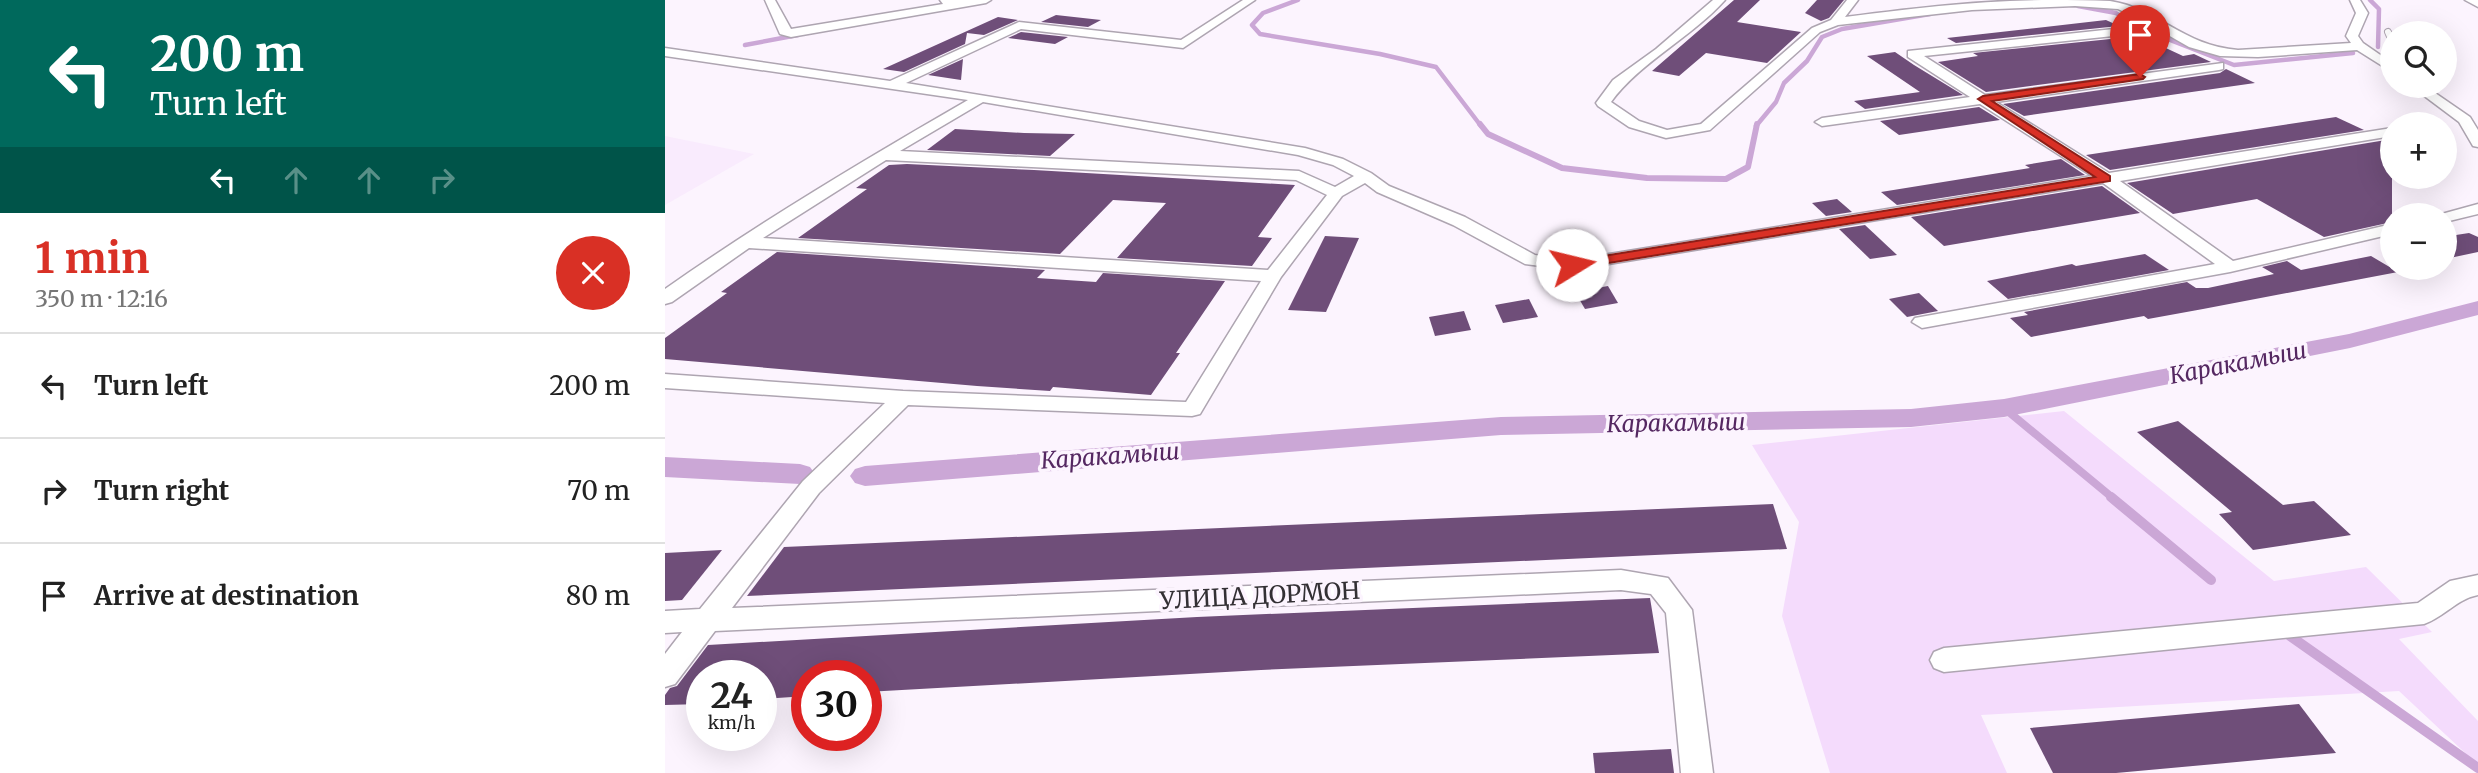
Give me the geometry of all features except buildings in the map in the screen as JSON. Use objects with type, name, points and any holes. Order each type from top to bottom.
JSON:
[{"type":"street","points":[[769,0],[784,32],[791,33],[949,3],[986,0]]},
{"type":"street","points":[[891,85],[1020,24],[1183,44],[1250,0]]},
{"type":"street","points":[[1720,0],[1660,52],[1618,83],[1603,103],[1634,124],[1666,134],[1705,127],[1816,30],[1835,22],[1966,3],[2070,1],[2112,4],[2133,11],[2159,28],[2206,50],[2242,52],[2359,46]]},
{"type":"street","points":[[1835,22],[1853,0]]},
{"type":"street","points":[[2355,0],[2362,13],[2352,36],[2359,46],[2380,60]]},
{"type":"street","points":[[2470,0],[2478,4]]},
{"type":"street","points":[[2159,28],[1912,54],[2106,178],[2230,267]]},
{"type":"street","points":[[665,52],[981,98],[1300,151],[1338,162],[1366,176],[1383,189],[1459,222],[1531,260],[1572,265],[2380,134]]},
{"type":"street","points":[[1822,122],[2219,66]]},
{"type":"street","points":[[665,298],[742,242],[881,155],[981,98]]},
{"type":"street","points":[[2434,98],[2465,120],[2478,143]]},
{"type":"street","points":[[2457,121],[2465,120]]},
{"type":"street","points":[[881,155],[1299,176],[1336,193]]},
{"type":"street","points":[[665,381],[903,398],[1192,408],[1273,276],[1336,193],[1366,176]]},
{"type":"street","points":[[2457,214],[2478,209]]},
{"type":"street","points":[[1922,322],[2230,267],[2380,232]]},
{"type":"street","points":[[742,242],[1273,276]]},
{"type":"street","points":[[665,675],[811,487],[903,398]]},
{"type":"street","name":"УЛИЦА ДОРМОН","points":[[665,622],[1621,580],[1659,584],[1679,610],[1697,773]]},
{"type":"street","points":[[1944,660],[2424,613],[2459,588],[2478,585]]},
{"type":"shaded area","points":[[665,136],[754,154],[665,205]]},
{"type":"shaded area","points":[[2064,411],[2274,581],[2366,567],[2432,632],[2399,639],[2478,721],[2478,765],[2399,691],[1981,715],[2007,773],[1830,773],[1782,616],[1799,522],[1752,445]]},
{"type":"waterway","points":[[1298,0],[1263,13],[1252,25],[1260,34],[1380,54],[1436,67],[1481,126]]},
{"type":"waterway","points":[[2370,0],[2379,9],[2378,47]]},
{"type":"waterway","points":[[2078,6],[2116,13],[2134,25]]},
{"type":"waterway","points":[[1757,125],[1776,102],[1784,83],[1807,61],[1822,37],[1842,29],[1930,14]]},
{"type":"waterway","points":[[2147,31],[2234,65],[2353,53]]},
{"type":"waterway","points":[[745,45],[798,35]]},
{"type":"waterway","points":[[1480,124],[1488,134],[1562,168],[1647,178],[1726,179],[1748,167],[1757,125]]},
{"type":"waterway","name":"Каракамыш","points":[[865,476],[1501,426],[1911,418],[2004,408],[2350,341],[2478,308]]},
{"type":"waterway","points":[[2004,408],[2114,499]]},
{"type":"waterway","name":"Каракамыш","points":[[665,467],[800,474]]},
{"type":"waterway","points":[[2111,497],[2211,580]]},
{"type":"waterway","points":[[2283,631],[2478,768]]},
{"type":"route","points":[[1572,265],[2106,178],[1983,99],[2140,77]]}]
